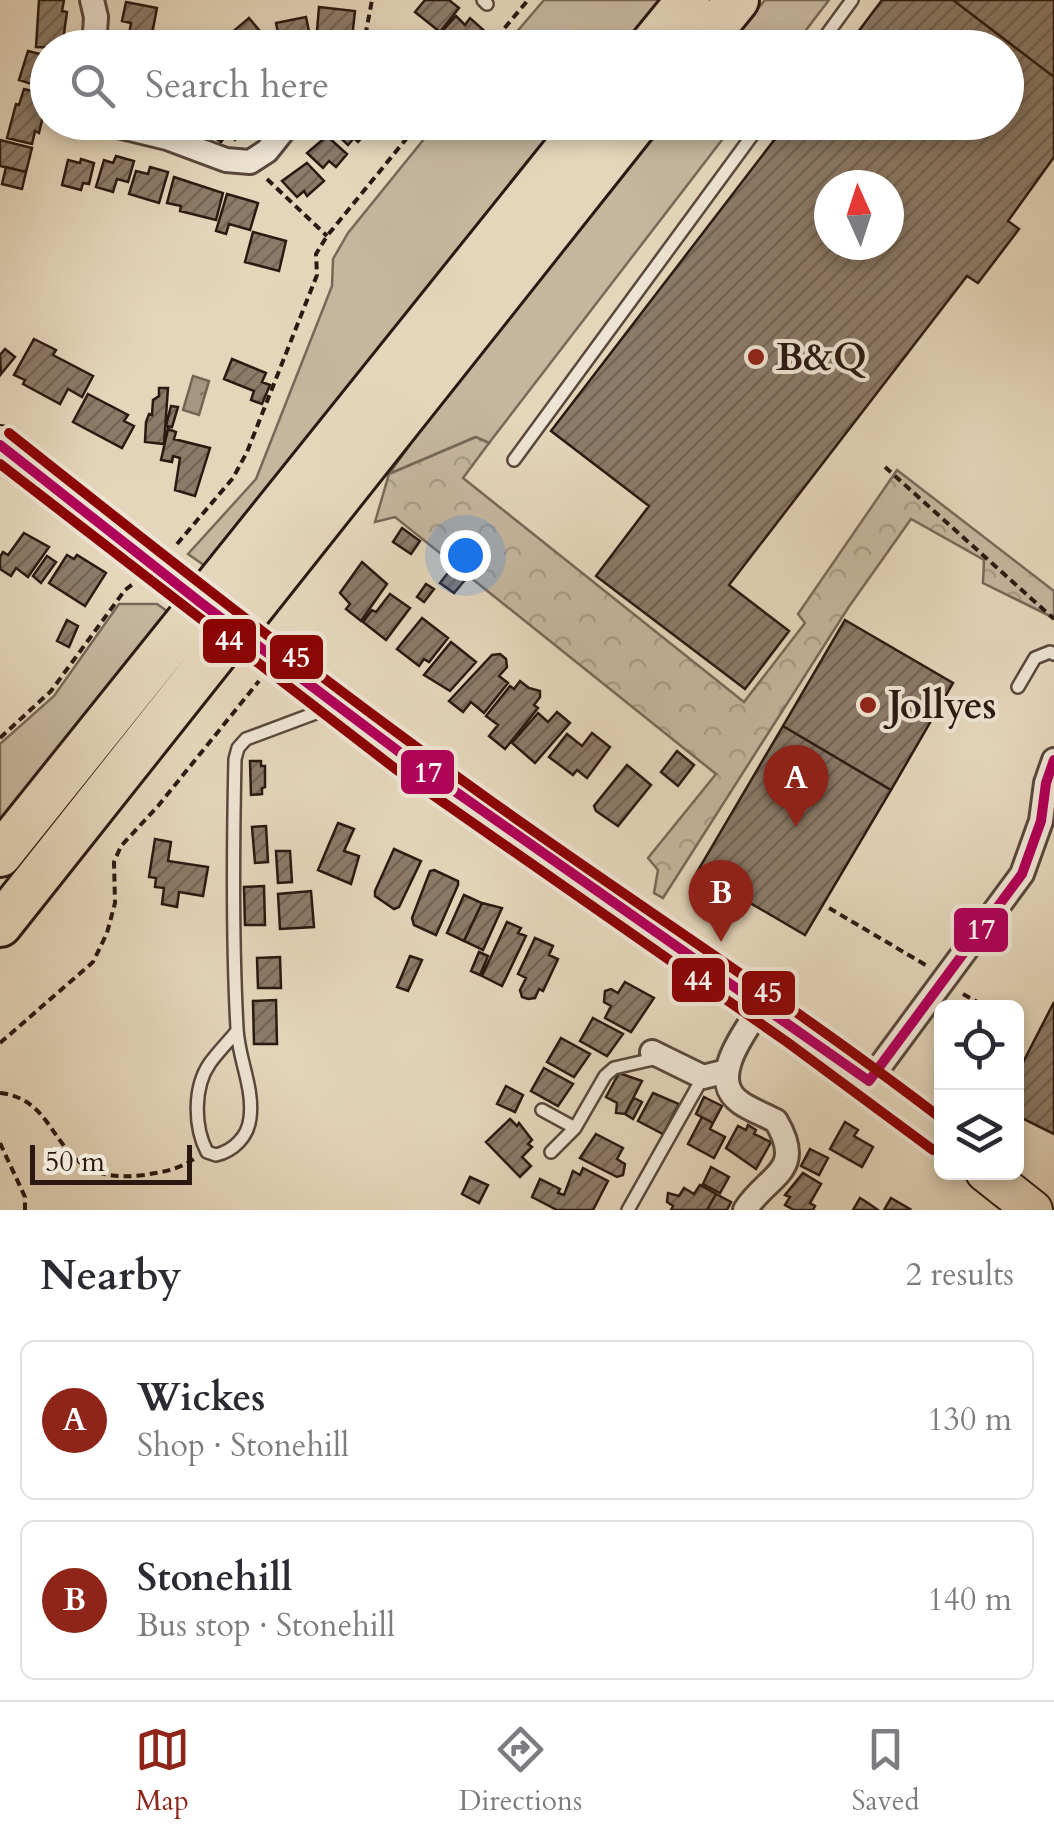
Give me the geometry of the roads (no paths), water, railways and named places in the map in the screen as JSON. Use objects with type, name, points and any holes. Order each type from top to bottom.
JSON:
[{"type":"highway","points":[[664,30],[688,0]]},
{"type":"highway","points":[[713,30],[737,0]]},
{"type":"highway","points":[[0,856],[574,140]]},
{"type":"highway","points":[[0,925],[623,140]]},
{"type":"main road","points":[[0,445],[335,706],[544,857],[763,1004],[934,1132]]},
{"type":"main road","points":[[994,1180],[1025,1208]]},
{"type":"street","points":[[92,0],[95,30]]},
{"type":"street","points":[[172,140],[226,160],[250,162],[268,151],[276,140]]},
{"type":"street","points":[[869,1081],[1022,874],[1048,824],[1046,783],[1054,760]]},
{"type":"street","points":[[745,1210],[779,1176],[786,1163],[787,1142],[776,1121],[736,1100],[727,1072],[732,1054],[763,1004]]},
{"type":"street","points":[[657,1054],[703,1077],[727,1072]]},
{"type":"lane","points":[[830,30],[852,0]]},
{"type":"lane","points":[[514,460],[749,140]]},
{"type":"lane","points":[[1018,686],[1035,658],[1054,654]]},
{"type":"lane","points":[[237,1031],[208,1066],[201,1084],[200,1140],[207,1152],[216,1155],[236,1145],[250,1120],[248,1084],[237,1031],[233,833],[238,748],[246,739],[335,706]]},
{"type":"lane","points":[[551,1152],[575,1128],[605,1076],[614,1068],[657,1054]]},
{"type":"lane","points":[[628,1210],[703,1077]]},
{"type":"lane","points":[[542,1110],[575,1128]]},
{"type":"water","points":[[193,376],[209,381],[199,415],[183,410]]},
{"type":"place","name":"B&Q","points":[[756,357]]},
{"type":"place","name":"Jollyes","points":[[868,705]]},
{"type":"place","name":"Wickes","points":[[796,827]]},
{"type":"place","name":"Stonehill","points":[[721,942]]}]
